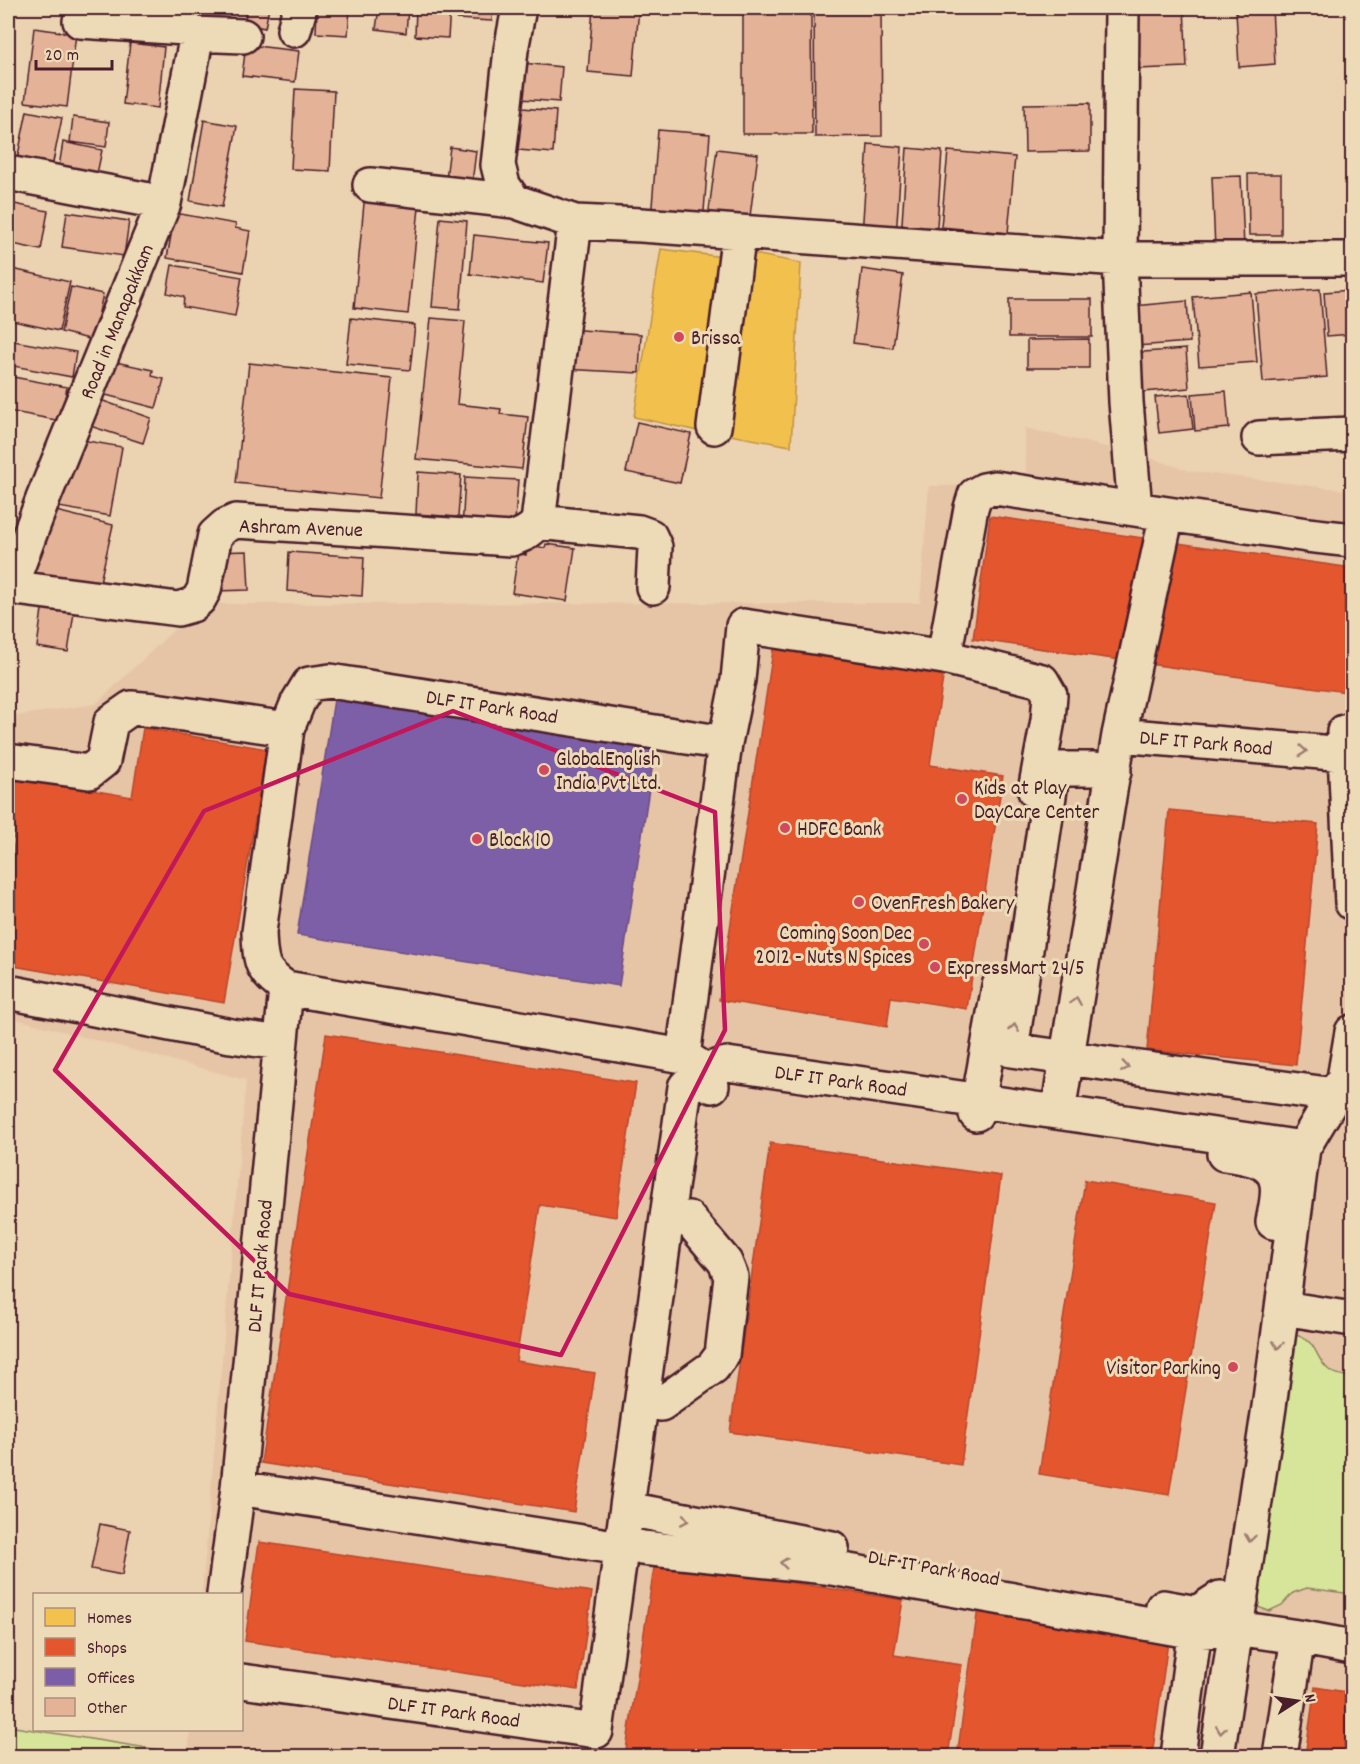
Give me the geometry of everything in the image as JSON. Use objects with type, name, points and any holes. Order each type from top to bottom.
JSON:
[{"type":"street","points":[[514,201],[503,185],[498,165],[511,50],[519,8]]},
{"type":"street","points":[[1119,735],[1151,512],[1126,402],[1120,259],[1122,8]]},
{"type":"street","points":[[80,21],[185,28],[193,34],[243,36]]},
{"type":"street","name":"Road in Manapakkam","points":[[9,587],[164,203],[195,45],[193,34]]},
{"type":"street","points":[[8,173],[164,203]]},
{"type":"street","points":[[370,185],[514,201],[575,222],[1120,259],[1353,259]]},
{"type":"street","points":[[575,222],[538,522],[639,532],[650,536],[655,547],[653,587]]},
{"type":"street","points":[[714,427],[739,232]]},
{"type":"street","points":[[1258,438],[1353,434]]},
{"type":"street","points":[[944,657],[971,508],[975,495],[984,490],[995,488],[1306,535],[1353,540]]},
{"type":"street","name":"Ashram Avenue","points":[[9,587],[178,609],[192,605],[199,599],[204,590],[215,535],[236,520],[511,539],[532,530],[538,522]]},
{"type":"street","points":[[628,1546],[661,1404],[703,1105],[700,1071],[725,743],[738,680],[743,626],[944,657],[1042,681],[1050,695],[1048,720],[976,1108]]},
{"type":"street","name":"DLF IT Park Road","points":[[725,743],[330,681],[309,684],[286,729],[260,932],[260,959],[270,977],[286,988],[700,1071],[727,1064],[1255,1158],[1273,1171]]},
{"type":"street","points":[[8,761],[89,772],[103,761],[111,722],[131,708],[286,729]]},
{"type":"street","name":"DLF IT Park Road","points":[[1058,1112],[1119,735],[1347,739],[1353,903]]},
{"type":"street","points":[[1114,772],[1094,769],[1053,769],[1011,1050],[1334,1095]]},
{"type":"street","name":"DLF IT Park Road","points":[[224,1593],[238,1488],[286,988]]},
{"type":"street","points":[[8,992],[280,1044]]},
{"type":"street","points":[[1258,1405],[1277,1195],[1277,1184],[1273,1171],[1303,1148],[1344,1078],[1353,1032]]},
{"type":"street","points":[[636,1511],[686,1088],[700,1071]]},
{"type":"street","name":"DLF IT Park Road","points":[[976,1108],[1058,1112],[1303,1148]]},
{"type":"street","points":[[1178,1756],[1218,1614],[1258,1405],[1282,1308],[1303,1148]]},
{"type":"street","points":[[661,1404],[713,1366],[722,1355],[731,1277],[725,1262],[688,1218]]},
{"type":"street","points":[[1282,1308],[1353,1319]]},
{"type":"street","name":"DLF IT Park Road","points":[[238,1488],[628,1546],[826,1567],[1218,1614]]},
{"type":"street","name":"DLF IT Park Road","points":[[636,1511],[972,1575],[1218,1614],[1298,1636],[1353,1647]]},
{"type":"street","name":"DLF IT Park Road","points":[[243,1681],[594,1744],[628,1546]]},
{"type":"street","points":[[1217,1756],[1218,1614]]},
{"type":"street","points":[[1280,1756],[1298,1636]]},
{"type":"highlighted area","points":[[453,711],[715,812],[725,1030],[561,1355],[289,1294],[55,1070],[204,811]]},
{"type":"shaded area","points":[[1025,428],[1145,456],[1189,471],[1352,491],[1352,1756],[188,1756],[190,1731],[243,1731],[243,1593],[202,1593],[246,1080],[8,1017],[8,717],[96,704],[201,604],[920,603],[929,486],[1026,485]]},
{"type":"green space","points":[[1296,1335],[1313,1346],[1329,1370],[1352,1377],[1352,1594],[1307,1588],[1293,1593],[1282,1605],[1269,1611],[1255,1606],[1287,1341]]},
{"type":"green space","points":[[8,1726],[179,1753],[184,1756],[8,1756]]},
{"type":"building: Homes","name":"Brissa","points":[[661,249],[723,257],[698,431],[634,417]]},
{"type":"building: Homes","name":"Brissa","points":[[749,253],[801,263],[791,446],[724,434]]},
{"type":"building: Shops","points":[[990,516],[1352,568],[1352,693],[973,639]]},
{"type":"building: Shops","points":[[774,644],[944,671],[930,765],[1003,776],[967,1009],[891,997],[887,1027],[719,1000]]},
{"type":"building: Shops","points":[[143,728],[267,749],[224,1003],[8,965],[8,883],[15,839],[8,838],[8,776],[132,797]]},
{"type":"building: Shops","points":[[1169,810],[1318,824],[1296,1065],[1147,1050]]},
{"type":"building: Shops","points":[[326,1034],[636,1083],[616,1217],[540,1205],[516,1361],[595,1373],[574,1512],[261,1463]]},
{"type":"building: Shops","points":[[770,1143],[1001,1176],[961,1465],[730,1432]]},
{"type":"building: Shops","points":[[1085,1180],[1216,1202],[1169,1495],[1039,1474]]},
{"type":"building: Shops","points":[[259,1542],[592,1592],[578,1690],[245,1641]]},
{"type":"building: Shops","points":[[655,1561],[903,1600],[894,1655],[962,1665],[948,1756],[625,1756]]},
{"type":"building: Shops","points":[[978,1608],[1169,1635],[1152,1756],[957,1756]]},
{"type":"building: Shops","points":[[1315,1687],[1352,1693],[1352,1756],[1305,1756]]},
{"type":"building: Offices","name":"Block 10","points":[[335,693],[656,743],[619,986],[297,935]]},
{"type":"building: Other","points":[[247,8],[269,8],[265,28],[244,24]]},
{"type":"building: Other","points":[[317,8],[350,8],[348,35],[316,33]]},
{"type":"building: Other","points":[[379,8],[408,8],[406,33],[376,29]]},
{"type":"building: Other","points":[[416,8],[450,8],[448,38],[415,36]]},
{"type":"building: Other","points":[[457,8],[493,8],[492,21],[457,19]]},
{"type":"building: Other","points":[[593,8],[639,8],[633,76],[588,72]]},
{"type":"building: Other","points":[[1184,8],[1187,67],[1137,69],[1134,11]]},
{"type":"building: Other","points":[[1272,8],[1275,64],[1239,67],[1236,11]]},
{"type":"building: Other","points":[[881,10],[882,136],[815,137],[814,11]]},
{"type":"building: Other","points":[[811,13],[812,134],[743,134],[743,14]]},
{"type":"building: Other","points":[[34,28],[76,34],[67,107],[25,102]]},
{"type":"building: Other","points":[[130,43],[164,47],[158,108],[123,104]]},
{"type":"building: Other","points":[[246,45],[299,51],[295,82],[242,76]]},
{"type":"building: Other","points":[[512,62],[562,67],[559,102],[509,98]]},
{"type":"building: Other","points":[[295,89],[334,91],[330,171],[291,169]]},
{"type":"building: Other","points":[[1090,103],[1090,151],[1025,152],[1024,104]]},
{"type":"building: Other","points":[[511,107],[556,111],[553,153],[507,149]]},
{"type":"building: Other","points":[[27,111],[62,118],[52,167],[17,160]]},
{"type":"building: Other","points":[[73,117],[109,122],[106,147],[70,142]]},
{"type":"building: Other","points":[[204,120],[237,126],[222,207],[190,201]]},
{"type":"building: Other","points":[[658,130],[710,134],[703,224],[651,219]]},
{"type":"building: Other","points":[[63,142],[102,150],[97,174],[59,167]]},
{"type":"building: Other","points":[[868,144],[902,147],[896,237],[862,235]]},
{"type":"building: Other","points":[[450,147],[476,151],[471,191],[445,187]]},
{"type":"building: Other","points":[[907,148],[942,151],[936,241],[901,238]]},
{"type":"building: Other","points":[[717,149],[758,154],[749,224],[708,218]]},
{"type":"building: Other","points":[[948,151],[1015,157],[1008,233],[941,227]]},
{"type":"building: Other","points":[[1248,174],[1281,174],[1281,235],[1249,235]]},
{"type":"building: Other","points":[[1241,176],[1244,248],[1215,249],[1212,177]]},
{"type":"building: Other","points":[[365,193],[420,198],[408,314],[354,308]]},
{"type":"building: Other","points":[[10,203],[48,211],[41,250],[8,243]]},
{"type":"building: Other","points":[[67,212],[129,221],[124,256],[62,247]]},
{"type":"building: Other","points":[[175,213],[236,224],[235,228],[250,231],[243,272],[167,258]]},
{"type":"building: Other","points":[[440,218],[467,221],[460,309],[432,307]]},
{"type":"building: Other","points":[[474,235],[548,243],[543,283],[470,274]]},
{"type":"building: Other","points":[[172,265],[242,277],[235,316],[183,307],[184,297],[167,293]]},
{"type":"building: Other","points":[[8,268],[70,282],[59,331],[8,320]]},
{"type":"building: Other","points":[[862,269],[903,275],[893,348],[853,343]]},
{"type":"building: Other","points":[[71,287],[103,294],[93,340],[61,332]]},
{"type":"building: Other","points":[[1320,289],[1327,377],[1263,382],[1256,294]]},
{"type":"building: Other","points":[[1352,290],[1352,334],[1327,336],[1324,292]]},
{"type":"building: Other","points":[[1251,292],[1257,362],[1199,366],[1193,297]]},
{"type":"building: Other","points":[[1009,299],[1092,299],[1092,337],[1009,337]]},
{"type":"building: Other","points":[[1187,301],[1190,342],[1136,346],[1133,306]]},
{"type":"building: Other","points":[[351,318],[415,325],[410,370],[346,364]]},
{"type":"building: Other","points":[[431,318],[465,321],[457,404],[501,409],[500,414],[528,417],[522,469],[416,459]]},
{"type":"building: Other","points":[[566,329],[641,334],[639,373],[563,369]]},
{"type":"building: Other","points":[[1089,339],[1089,368],[1027,368],[1027,340]]},
{"type":"building: Other","points":[[8,340],[76,352],[72,377],[8,365]]},
{"type":"building: Other","points":[[1186,349],[1189,388],[1132,393],[1129,353]]},
{"type":"building: Other","points":[[111,361],[153,370],[152,376],[164,379],[156,408],[102,394]]},
{"type":"building: Other","points":[[249,363],[392,378],[379,498],[236,483]]},
{"type":"building: Other","points":[[8,376],[67,387],[61,421],[8,411]]},
{"type":"building: Other","points":[[1226,391],[1229,428],[1195,431],[1192,394]]},
{"type":"building: Other","points":[[1189,394],[1193,429],[1159,433],[1155,397]]},
{"type":"building: Other","points":[[95,398],[151,418],[143,443],[87,425]]},
{"type":"building: Other","points":[[637,422],[691,434],[680,483],[626,472]]},
{"type":"building: Other","points":[[70,438],[122,447],[110,516],[53,506]]},
{"type":"building: Other","points":[[418,472],[461,475],[458,517],[416,514]]},
{"type":"building: Other","points":[[465,477],[518,480],[514,534],[462,531]]},
{"type":"building: Other","points":[[44,508],[113,525],[97,595],[28,578]]},
{"type":"building: Other","points":[[546,544],[575,548],[567,601],[512,593],[518,553],[526,555],[527,545],[545,548]]},
{"type":"building: Other","points":[[247,551],[249,590],[215,591],[213,552]]},
{"type":"building: Other","points":[[289,552],[364,557],[362,596],[287,591]]},
{"type":"building: Other","points":[[43,602],[75,606],[68,652],[37,647]]},
{"type":"building: Other","points":[[100,1524],[130,1530],[122,1575],[91,1569]]},
{"type":"place","name":"Brissa","points":[[679,337]]},
{"type":"place","name":"GlobalEnglish India Pvt Ltd.","points":[[544,770]]},
{"type":"place","name":"Kids at Play DayCare Center","points":[[962,799]]},
{"type":"place","name":"HDFC Bank","points":[[785,828]]},
{"type":"place","name":"Block 10","points":[[477,839]]},
{"type":"place","name":"OvenFresh Bakery","points":[[859,902]]},
{"type":"place","name":"Coming Soon Dec 2012 - Nuts N Spices","points":[[924,944]]},
{"type":"place","name":"ExpressMart 24/5","points":[[935,967]]},
{"type":"place","name":"Visitor Parking","points":[[1233,1367]]}]
